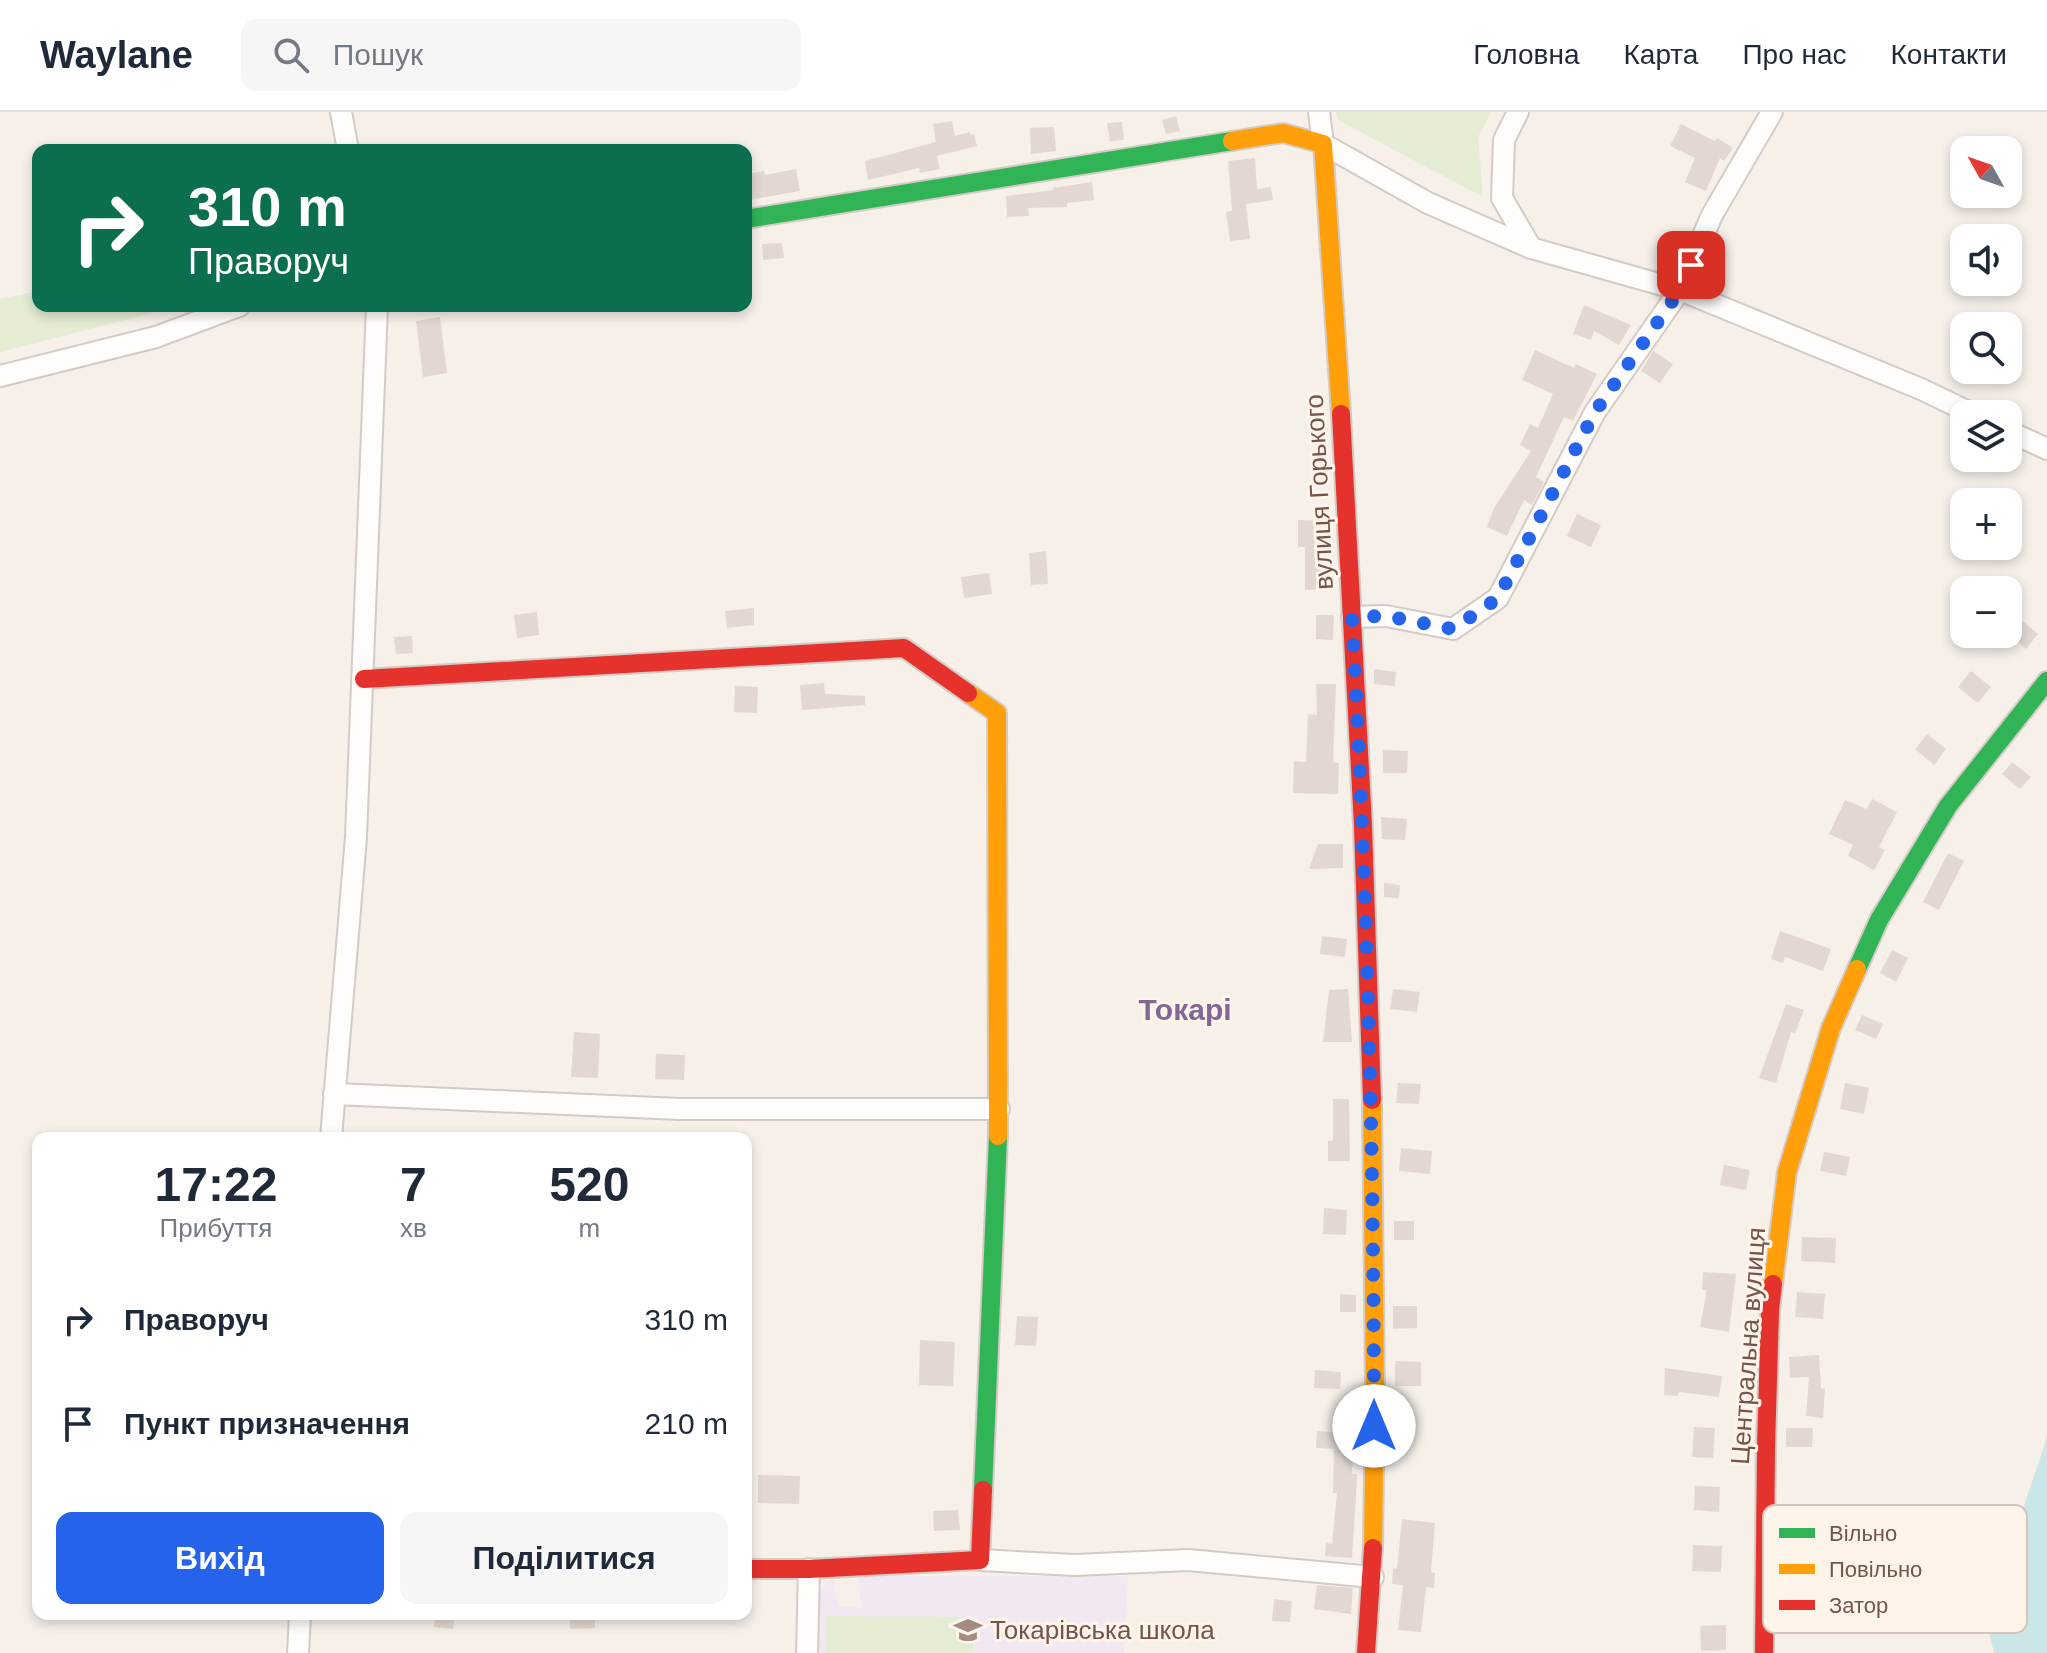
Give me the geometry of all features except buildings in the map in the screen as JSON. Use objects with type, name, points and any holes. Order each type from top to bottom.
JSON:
[{"type":"street","points":[[341,112],[347,144]]},
{"type":"street","points":[[1319,112],[1323,144]]},
{"type":"street","points":[[1518,112],[1504,140],[1502,198],[1531,248]]},
{"type":"street","points":[[1352,617],[1386,616],[1453,629],[1498,598],[1595,412],[1680,290],[1712,215],[1772,112]]},
{"type":"street","points":[[752,218],[1283,133],[1323,144],[1428,203],[1531,248],[1680,290],[1950,403]]},
{"type":"street","name":"вулиця Горького","points":[[1323,144],[1364,838],[1373,1157],[1373,1577],[1366,1653]]},
{"type":"street","points":[[0,376],[156,337],[223,312]]},
{"type":"street","points":[[331,1132],[356,837],[377,312]]},
{"type":"street","points":[[2022,437],[2047,449]]},
{"type":"street","points":[[364,679],[904,648],[997,713],[999,1109],[980,1560]]},
{"type":"street","name":"Центральна вулиця","points":[[1765,1505],[1770,1310],[1787,1172],[1831,1028],[1879,920],[1948,806],[2047,681]]},
{"type":"street","points":[[334,1094],[680,1109],[999,1109]]},
{"type":"street","points":[[752,1569],[980,1560],[1075,1565],[1188,1560],[1373,1577]]},
{"type":"street","points":[[807,1653],[809,1569]]},
{"type":"street","points":[[298,1653],[300,1620]]},
{"type":"street","name":"Центральна вулиця","points":[[1764,1633],[1764,1653]]},
{"type":"shaded area","name":"Токарівська школа","points":[[833,1576],[839,1607],[861,1607],[858,1576],[1128,1576],[1124,1653],[811,1653],[811,1601]]},
{"type":"green space","points":[[1336,112],[1491,112],[1478,137],[1483,197],[1338,120]]},
{"type":"green space","points":[[32,292],[32,312],[153,313],[0,352],[0,299]]},
{"type":"green space","points":[[826,1616],[973,1617],[973,1653],[826,1653]]},
{"type":"water","points":[[2047,1431],[2047,1653],[1994,1653],[1989,1633],[2027,1633],[2027,1505],[2024,1505]]},
{"type":"traffic: fast","points":[[752,218],[1232,141]]},
{"type":"traffic: fast","points":[[1857,969],[1879,920],[1948,806],[2047,681]]},
{"type":"traffic: fast","points":[[983,1490],[998,1136]]},
{"type":"traffic: slow","points":[[1232,141],[1283,133],[1323,144],[1341,414]]},
{"type":"traffic: slow","points":[[968,693],[997,713],[998,1136]]},
{"type":"traffic: slow","points":[[1773,1284],[1787,1172],[1831,1028],[1857,969]]},
{"type":"traffic: slow","points":[[1372,1100],[1373,1548]]},
{"type":"traffic: jam","points":[[1341,414],[1363,826],[1372,1100]]},
{"type":"traffic: jam","points":[[364,679],[904,648],[968,693]]},
{"type":"traffic: jam","points":[[1765,1505],[1773,1284]]},
{"type":"traffic: jam","points":[[752,1569],[980,1560],[983,1490]]},
{"type":"traffic: jam","points":[[1366,1653],[1373,1548]]},
{"type":"traffic: jam","points":[[1764,1633],[1764,1653]]},
{"type":"place","name":"Токарівська школа","points":[[968,1630]]},
{"type":"district","name":"Токарі","points":[[1185,1009]]},
{"type":"route","points":[[1374,1426],[1371,1062],[1364,838],[1352,617],[1386,616],[1453,629],[1498,598],[1595,412],[1680,290],[1691,265]]}]
